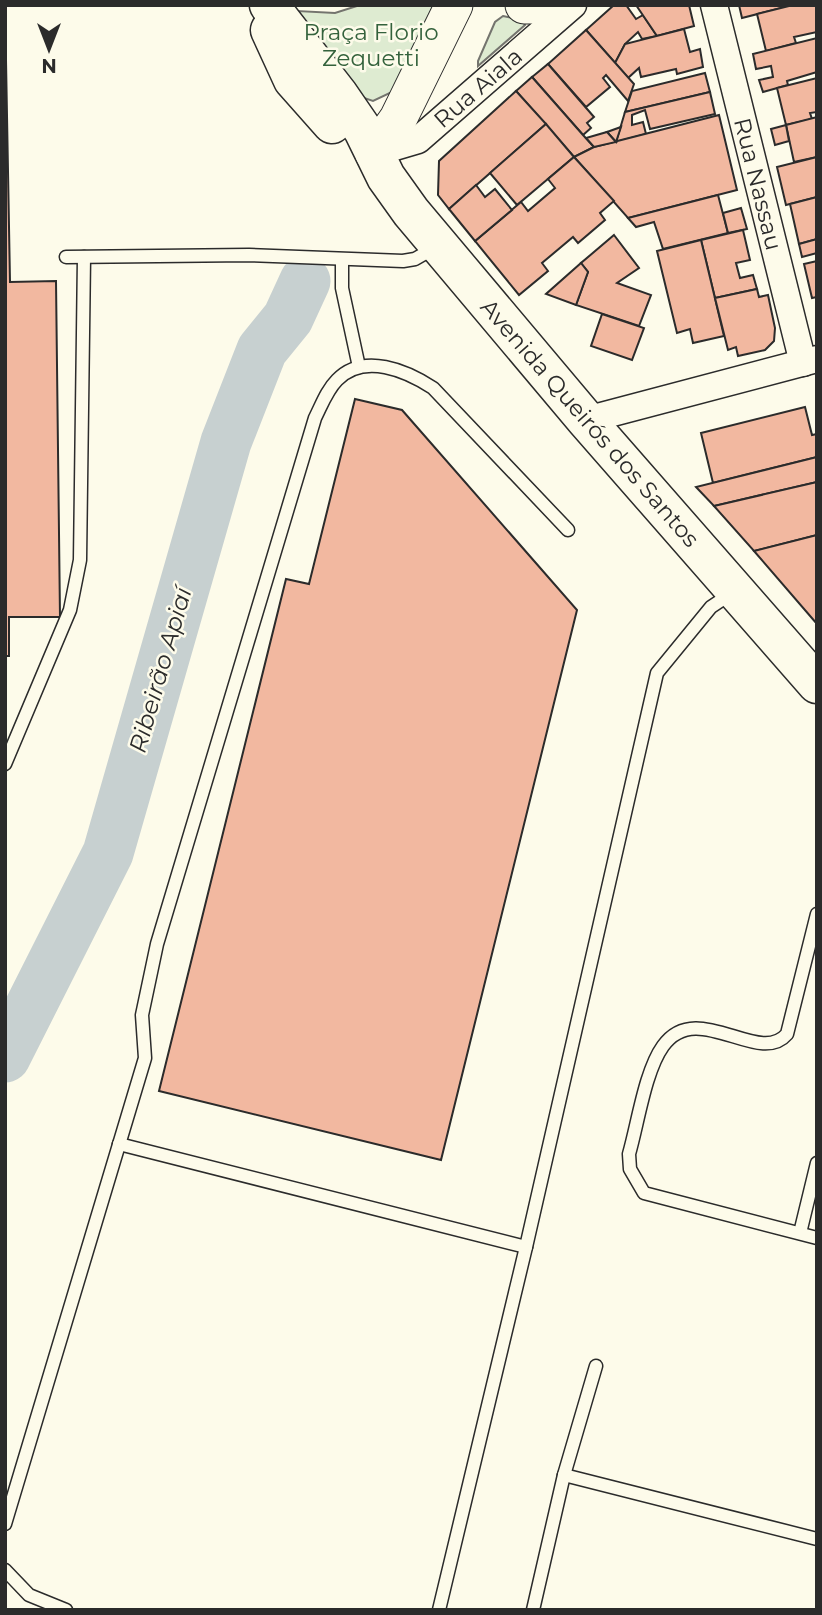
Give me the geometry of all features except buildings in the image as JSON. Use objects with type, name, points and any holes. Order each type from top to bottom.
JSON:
[{"type":"main road","name":"Avenida Queirós dos Santos","points":[[260,5],[293,80],[330,122],[374,153]]},
{"type":"main road","name":"Avenida Queirós dos Santos","points":[[269,5],[339,95],[386,177],[439,246],[586,420],[817,684]]},
{"type":"main road","points":[[374,153],[398,119],[454,5]]},
{"type":"main road","points":[[524,5],[555,5]]},
{"type":"street","name":"Rua Aiala","points":[[374,153],[418,140],[573,5]]},
{"type":"street","name":"Rua Nassau","points":[[714,5],[810,361]]},
{"type":"street","points":[[586,420],[810,361]]},
{"type":"lane","points":[[66,257],[249,255],[409,261],[439,246]]},
{"type":"lane","points":[[5,764],[70,610],[80,560],[84,257]]},
{"type":"lane","points":[[342,260],[342,288],[359,367]]},
{"type":"lane","points":[[5,1524],[145,1058],[142,1015],[157,944],[315,418],[329,390],[340,377],[359,367],[388,367],[411,373],[433,388],[568,530]]},
{"type":"lane","points":[[439,1610],[526,1247],[657,673],[711,607],[735,591]]},
{"type":"lane","points":[[817,914],[787,1034],[782,1040],[765,1044],[705,1028],[689,1029],[675,1035],[664,1044],[655,1060],[629,1154],[635,1181],[645,1193],[817,1238]]},
{"type":"lane","points":[[119,1144],[526,1247]]},
{"type":"lane","points":[[800,1233],[817,1163]]},
{"type":"lane","points":[[533,1610],[564,1475],[596,1366]]},
{"type":"lane","points":[[564,1475],[817,1539]]},
{"type":"lane","points":[[5,1570],[29,1595],[66,1610]]},
{"type":"green space","name":"Praça Florio Zequetti","points":[[360,5],[436,5],[392,92],[373,101],[361,97],[298,11],[335,13]]},
{"type":"green space","points":[[503,16],[522,20],[525,25],[478,66],[495,22]]},
{"type":"waterway","name":"Ribeirão Apiaí","points":[[5,1057],[108,853],[226,442],[262,350],[288,318],[305,281]]}]
